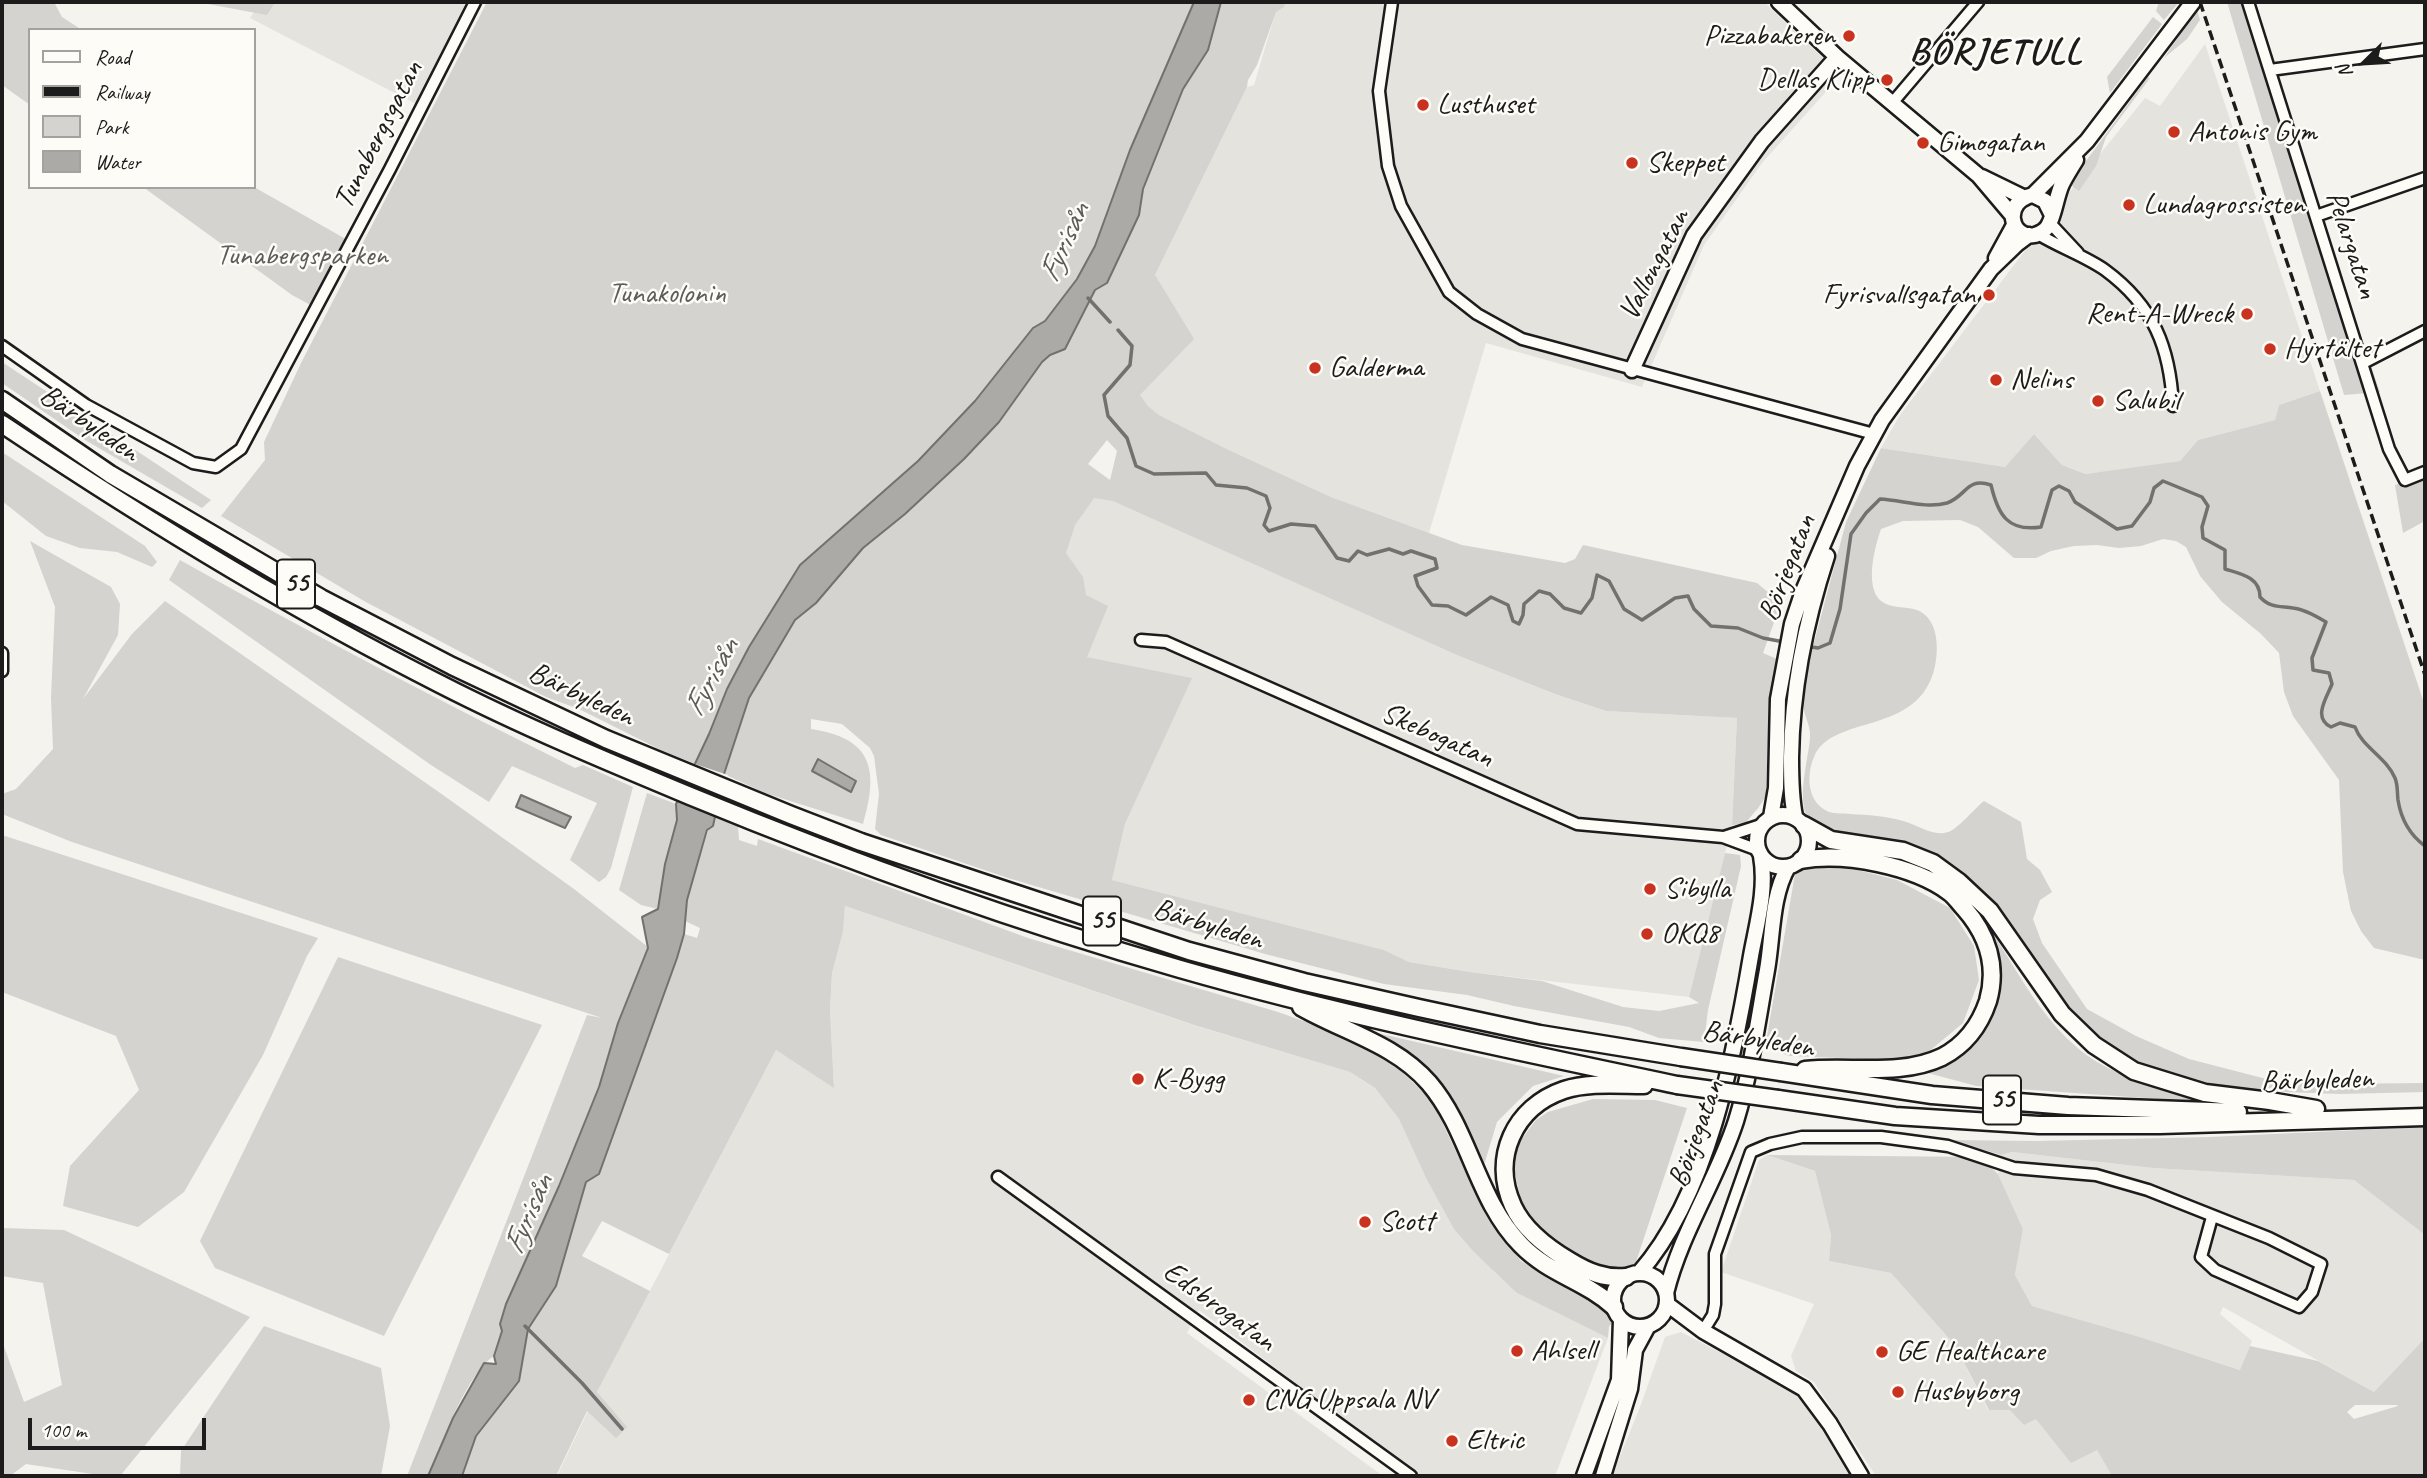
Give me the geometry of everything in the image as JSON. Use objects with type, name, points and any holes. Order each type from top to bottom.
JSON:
[{"type":"main road","name":"Bärbyleden","points":[[2,400],[110,474],[321,598],[452,666],[606,739],[861,842],[1201,954],[1304,982],[1541,1034],[1932,1094],[2068,1106],[2225,1112],[2425,1106]]},
{"type":"main road","name":"Bärbyleden","points":[[2,424],[199,552],[313,617],[443,686],[598,758],[856,863],[1179,969],[1457,1039],[1677,1085],[1895,1116],[2039,1125],[2160,1125],[2425,1117]]},
{"type":"main road","points":[[1799,821],[1831,840],[1903,851],[1933,863],[1959,882],[1990,911],[2062,1014],[2094,1045],[2134,1071],[2205,1093],[2316,1109]]},
{"type":"main road","points":[[1781,1072],[1824,1068],[1897,1068],[1919,1065],[1942,1057],[1973,1032],[1983,1015],[1993,971],[1979,925],[1951,892],[1914,873],[1871,863],[1834,857],[1795,863]]},
{"type":"main road","points":[[1283,997],[1318,1017],[1383,1047],[1419,1073],[1447,1109],[1460,1131],[1489,1201],[1521,1245],[1551,1270],[1594,1292],[1617,1313]]},
{"type":"main road","points":[[1632,1275],[1614,1279],[1600,1276],[1549,1247],[1513,1207],[1504,1176],[1506,1151],[1510,1136],[1521,1118],[1540,1101],[1563,1090],[1593,1085],[1677,1085]]},
{"type":"street","name":"Tunabergsgatan","points":[[2,346],[86,405],[193,463],[216,467],[241,449],[390,169],[475,2]]},
{"type":"street","points":[[1392,2],[1380,91],[1388,166],[1401,206],[1449,292],[1477,314],[1522,339],[1874,434]]},
{"type":"street","points":[[1779,2],[1837,57],[1979,176],[2021,232],[2034,235],[2104,269],[2136,298],[2155,324],[2166,351],[2172,378],[2173,406]]},
{"type":"street","points":[[1893,103],[1979,2]]},
{"type":"street","points":[[2034,235],[2051,219],[2062,185],[2087,141],[2193,2]]},
{"type":"street","name":"Pelargatan","points":[[2248,2],[2389,449],[2405,480],[2425,472]]},
{"type":"street","points":[[2270,70],[2425,49]]},
{"type":"street","name":"Vallongatan","points":[[1632,370],[1694,235],[1762,141],[1837,57]]},
{"type":"street","points":[[2013,220],[2015,205],[2029,196],[2087,141]]},
{"type":"street","points":[[1979,176],[2045,201],[2051,219],[2080,256]]},
{"type":"street","points":[[2316,216],[2425,178]]},
{"type":"street","name":"Börjegatan","points":[[1991,269],[2013,220]]},
{"type":"street","name":"Börjegatan","points":[[1766,821],[1776,788],[1778,699],[1792,658],[1799,626],[1818,583],[1857,466],[1882,420],[1991,269],[2017,244],[2034,235]]},
{"type":"street","points":[[2362,363],[2425,331]]},
{"type":"street","name":"Skebogatan","points":[[1141,640],[1166,642],[1577,824],[1723,837],[1759,853]]},
{"type":"street","points":[[2,653],[2,671]]},
{"type":"street","name":"Börjegatan","points":[[1792,658],[1791,788],[1799,821]]},
{"type":"street","points":[[1786,814],[1799,821],[1809,839],[1809,846],[1795,863],[1773,865],[1759,853],[1756,837],[1766,821],[1786,814]]},
{"type":"street","name":"Skebogatan","points":[[1723,837],[1766,821]]},
{"type":"street","name":"Börjegatan","points":[[1632,1275],[1672,1229],[1717,1116],[1737,1034],[1764,882],[1759,853]]},
{"type":"street","name":"Börjegatan","points":[[1666,1298],[1685,1235],[1736,1121],[1755,1036],[1772,941],[1777,892],[1795,863]]},
{"type":"street","points":[[1703,1331],[1713,1315],[1715,1304],[1716,1254],[1751,1152],[1770,1144],[1802,1137],[1881,1138],[1948,1146],[2014,1168],[2096,1175],[2148,1190],[2269,1238],[2321,1264],[2312,1292],[2300,1307],[2215,1270],[2201,1257],[2212,1217]]},
{"type":"street","name":"Edsbrogatan","points":[[998,1177],[1411,1476]]},
{"type":"street","points":[[1584,1476],[1619,1380],[1615,1290],[1632,1275],[1656,1279],[1666,1298],[1703,1331],[1804,1389],[1830,1424],[1861,1476]]},
{"type":"street","points":[[1603,1476],[1630,1389],[1636,1350],[1648,1326],[1661,1318],[1666,1298]]},
{"type":"street","points":[[1617,1313],[1629,1325],[1648,1326]]},
{"type":"street","points":[[1661,1318],[1703,1331]]},
{"type":"shaded area","points":[[261,2],[466,2],[416,104],[250,18]]},
{"type":"shaded area","points":[[1286,2],[1764,2],[1841,75],[1762,163],[1704,245],[1642,387],[1486,343],[1429,533],[1331,497],[1229,450],[1159,415],[1140,396],[1155,275],[1247,87],[1254,85],[1276,11],[1284,7]]},
{"type":"shaded area","points":[[2205,44],[2320,391],[2279,405],[2275,420],[2198,440],[2180,461],[2135,468],[2087,474],[2062,465],[2034,434],[2005,467],[1881,448],[1900,415],[2068,194],[2145,98],[2160,106]]},
{"type":"shaded area","points":[[1082,486],[1459,656],[1555,694],[1606,711],[1737,718],[1732,825],[1689,997],[1470,972],[1409,962],[1384,950],[1112,880],[1125,824],[1191,678],[1086,657],[1020,594]]},
{"type":"shaded area","points":[[845,906],[1193,1025],[1350,1072],[1375,1088],[1399,1119],[1426,1178],[1517,1293],[1608,1338],[1555,1476],[1419,1476],[1199,1310],[1187,1333],[1383,1476],[557,1476],[597,1392],[776,1050],[834,1087],[830,1011],[832,973],[843,932]]},
{"type":"shaded area","points":[[2012,1152],[2153,1168],[2354,1180],[2425,1235],[2425,1338],[2374,1392],[2223,1307],[2220,1314],[2252,1341],[2241,1370],[2032,1306],[2015,1275],[2023,1229],[1998,1174],[2001,1155]]},
{"type":"shaded area","points":[[1767,1155],[1815,1171],[1831,1235],[1829,1261],[1891,1273],[1954,1344],[1988,1410],[2010,1410],[2036,1419],[2097,1450],[2112,1476],[1876,1476],[1814,1382],[1796,1371],[1791,1356],[1814,1304],[1721,1272],[1759,1160]]},
{"type":"shaded area","points":[[1681,1332],[1790,1389],[1813,1413],[1851,1476],[1612,1476],[1665,1337]]},
{"type":"green space","points":[[2,2],[54,2],[62,17],[79,28],[28,28],[28,104],[2,85]]},
{"type":"green space","points":[[197,2],[275,2],[267,15]]},
{"type":"green space","name":"Tunakolonin","points":[[487,2],[1194,2],[1130,150],[1095,246],[1077,279],[1045,321],[1033,328],[975,401],[918,461],[800,565],[749,647],[727,689],[698,765],[661,750],[579,709],[546,697],[364,601],[221,516],[265,460],[264,442],[301,363]]},
{"type":"green space","points":[[1221,2],[1286,2],[1284,7],[1276,12],[1247,87],[1155,275],[1194,339],[1140,395],[1148,406],[1159,415],[1229,450],[1331,497],[1462,545],[1565,563],[1575,559],[1583,545],[1757,583],[1781,603],[1763,653],[1777,659],[1769,713],[1766,794],[1745,824],[1732,825],[1737,718],[1606,711],[1555,694],[1459,656],[1113,501],[1094,498],[1075,525],[1066,553],[1083,577],[1086,595],[1108,606],[1087,657],[1192,678],[1125,824],[1112,880],[1384,950],[1409,962],[1542,981],[1623,1007],[1659,1011],[1699,1003],[1689,997],[1725,853],[1740,855],[1741,866],[1708,1010],[1704,1042],[1659,1038],[1629,1027],[1467,995],[1384,984],[1265,954],[1008,878],[881,835],[875,829],[879,794],[874,756],[870,748],[842,724],[811,719],[811,729],[832,733],[848,740],[859,749],[866,760],[870,773],[870,788],[863,824],[765,793],[724,774],[749,698],[795,620],[816,603],[863,548],[905,514],[964,459],[999,422],[1042,362],[1050,355],[1065,349],[1095,290],[1139,215],[1143,189],[1183,89],[1208,50]],"holes":[[[1107,440],[1117,451],[1110,480],[1088,464]]]},
{"type":"green space","points":[[2159,2],[2179,2],[2164,20],[2156,11]]},
{"type":"green space","points":[[2227,2],[2242,2],[2380,392],[2344,395]]},
{"type":"green space","points":[[2197,10],[2200,20],[2187,39],[2164,58]]},
{"type":"green space","points":[[2153,17],[2162,24],[2110,93],[2107,77]]},
{"type":"green space","points":[[2148,77],[2150,78],[2106,137],[2096,166],[2079,191],[2069,184]]},
{"type":"green space","name":"Tunabergsparken","points":[[256,188],[351,242],[316,308],[292,295],[146,189]]},
{"type":"green space","points":[[2,362],[211,500],[202,508],[85,440],[2,383]]},
{"type":"green space","points":[[2320,391],[2425,706],[2425,960],[2374,948],[2361,931],[2351,911],[2343,872],[2339,780],[2293,716],[2284,692],[2279,653],[2261,634],[2222,602],[2200,576],[2186,547],[2176,541],[2163,539],[2141,546],[2119,548],[2074,546],[2051,551],[2036,558],[2014,558],[1978,527],[1960,520],[1903,521],[1881,529],[1872,566],[1876,595],[1885,604],[1917,610],[1929,619],[1937,642],[1935,666],[1926,688],[1912,704],[1895,714],[1838,734],[1824,743],[1811,764],[1810,788],[1816,802],[1829,812],[1890,818],[1937,833],[1952,830],[1984,801],[2021,822],[2027,859],[2040,870],[2052,892],[2040,900],[2033,919],[2042,943],[2087,1009],[2136,1036],[2189,1059],[2274,1081],[2329,1084],[2425,1083],[2425,1092],[2340,1094],[2260,1091],[2214,1086],[2134,1065],[2083,1027],[1931,856],[1878,838],[1822,830],[1812,824],[1803,803],[1810,737],[1803,705],[1807,669],[1846,522],[1881,448],[2005,467],[2034,434],[2062,465],[2086,474],[2180,461],[2198,440],[2275,420],[2279,405]]},
{"type":"green space","points":[[2,452],[145,546],[157,562],[152,567],[117,552],[80,548],[46,536],[2,501]]},
{"type":"green space","points":[[2425,475],[2425,521],[2403,533],[2395,485]]},
{"type":"green space","points":[[30,541],[111,587],[120,604],[118,635],[83,699],[132,634],[165,601],[443,795],[574,889],[648,947],[618,1023],[599,1087],[559,1186],[506,1304],[500,1324],[502,1331],[494,1356],[484,1365],[465,1393],[428,1476],[407,1476],[587,1015],[602,1018],[72,842],[2,814],[2,794],[16,789],[53,749],[51,698],[55,607]]},
{"type":"green space","points":[[180,560],[525,743],[575,768],[583,765],[633,787],[611,868],[606,877],[599,882],[570,860],[597,803],[512,766],[489,802],[431,765],[169,580]]},
{"type":"green space","points":[[647,793],[676,804],[677,820],[665,864],[658,909],[641,905],[619,890]]},
{"type":"green space","points":[[713,815],[738,826],[739,840],[757,846],[758,839],[1028,938],[1278,1012],[1340,1034],[1395,1065],[1432,1101],[1489,1221],[1521,1261],[1572,1292],[1609,1309],[1615,1321],[1609,1326],[1608,1338],[1517,1293],[1474,1252],[1454,1229],[1426,1178],[1399,1119],[1375,1088],[1350,1072],[1194,1025],[845,906],[843,932],[832,973],[830,1011],[834,1088],[776,1050],[669,1254],[602,1221],[582,1256],[650,1291],[597,1392],[627,1427],[616,1438],[587,1411],[556,1476],[462,1476],[476,1436],[519,1381],[528,1329],[556,1286],[586,1182],[654,1019],[684,934],[697,938],[700,928],[685,921],[687,900]]},
{"type":"green space","points":[[2,835],[318,938],[307,956],[263,1055],[184,1192],[138,1227],[63,1206],[70,1166],[139,1090],[116,1036],[2,992]]},
{"type":"green space","points":[[1834,864],[1897,880],[1950,908],[1974,946],[1979,980],[1963,1023],[1927,1053],[1892,1060],[1790,1056],[1765,1048],[1795,874],[1806,865]]},
{"type":"green space","points":[[1993,933],[2035,999],[2073,1044],[2114,1071],[2202,1102],[1976,1086],[1928,1073],[1971,1044],[1998,981]]},
{"type":"green space","points":[[338,957],[542,1025],[384,1336],[215,1268],[200,1241]]},
{"type":"green space","points":[[1377,1033],[1564,1076],[1533,1086],[1497,1122],[1484,1165],[1478,1159],[1436,1079],[1418,1061]]},
{"type":"green space","points":[[1593,1099],[1655,1100],[1687,1108],[1634,1268],[1617,1273],[1594,1265],[1547,1236],[1521,1203],[1513,1163],[1521,1140],[1536,1120],[1548,1112]]},
{"type":"green space","points":[[2425,1127],[2425,1235],[2354,1180],[2153,1168],[2012,1152],[2001,1155],[1949,1140],[2209,1137]]},
{"type":"green space","points":[[1767,1155],[1980,1157],[1998,1174],[2023,1229],[2015,1275],[2032,1306],[2140,1337],[2240,1370],[2250,1346],[2318,1361],[2374,1392],[2425,1338],[2425,1476],[2112,1476],[2097,1450],[2071,1463],[2036,1419],[2024,1425],[2010,1410],[1989,1410],[1954,1344],[1891,1273],[1829,1261],[1831,1235],[1815,1171]],"holes":[[[2355,1405],[2397,1405],[2354,1419],[2347,1412]]]},
{"type":"green space","points":[[2,1228],[64,1230],[250,1317],[120,1476],[26,1464],[10,1476],[2,1476],[2,1341],[24,1402],[62,1385],[43,1283],[2,1276]]},
{"type":"green space","points":[[264,1326],[381,1368],[390,1426],[381,1476],[180,1476],[181,1451]]},
{"type":"water","points":[[1194,2],[1221,2],[1208,50],[1183,89],[1143,189],[1139,215],[1107,283],[1095,290],[1065,349],[1050,355],[1042,362],[999,422],[964,459],[905,514],[863,548],[816,603],[795,620],[749,698],[724,774],[713,826],[707,830],[687,900],[684,934],[677,958],[599,1174],[586,1182],[556,1286],[528,1329],[519,1381],[476,1436],[462,1476],[428,1476],[453,1418],[484,1363],[496,1364],[494,1356],[502,1331],[500,1324],[506,1304],[559,1186],[599,1087],[618,1023],[648,948],[642,917],[658,909],[665,864],[677,820],[676,804],[727,689],[749,647],[800,565],[918,461],[975,401],[1033,328],[1045,321],[1077,279],[1095,246],[1130,150]]},
{"type":"water","points":[[818,759],[856,781],[851,792],[812,771]]},
{"type":"water","points":[[521,795],[571,817],[565,828],[516,807]]},
{"type":"pier","points":[[692,763],[728,775],[718,818],[674,800]]},
{"type":"waterway","points":[[1088,298],[1110,322]]},
{"type":"waterway","points":[[1118,330],[1132,346],[1130,365],[1104,395],[1108,416],[1127,438],[1136,466],[1154,474],[1206,473],[1216,485],[1247,488],[1266,496],[1270,508],[1264,525],[1269,531],[1291,524],[1315,526],[1337,558],[1349,561],[1358,551],[1367,555],[1389,549],[1403,554],[1411,551],[1435,559],[1437,568],[1415,576],[1418,586],[1432,605],[1448,606],[1466,615],[1491,597],[1508,605],[1513,621],[1519,624],[1524,604],[1539,591],[1550,594],[1564,608],[1581,613],[1592,598],[1597,575],[1609,581],[1624,609],[1642,620],[1675,598],[1688,596],[1694,609],[1711,626],[1738,628],[1763,638],[1784,642]]},
{"type":"waterway","points":[[1805,646],[1818,648],[1830,643],[1840,609],[1851,534],[1880,499],[1939,505],[1954,500],[1971,485],[1983,483],[1991,485],[1997,505],[2006,519],[2020,527],[2030,528],[2041,527],[2052,490],[2059,486],[2069,491],[2075,502],[2117,529],[2132,526],[2150,502],[2154,488],[2163,481],[2202,497],[2208,506],[2202,527],[2203,538],[2225,550],[2225,569],[2253,581],[2260,597],[2267,603],[2301,610],[2326,622],[2312,658],[2313,670],[2329,673],[2332,684],[2323,707],[2322,718],[2331,727],[2340,723],[2355,727],[2363,740],[2386,764],[2396,781],[2399,807],[2404,820],[2415,837],[2425,846]]},
{"type":"waterway","points":[[525,1326],[582,1383],[622,1429]]},
{"type":"railway","points":[[2200,2],[2425,675]]},
{"type":"place","name":"Pizzabakeren","points":[[1849,36]]},
{"type":"place","name":"Dellas Klipp","points":[[1887,80]]},
{"type":"place","name":"Lusthuset","points":[[1423,105]]},
{"type":"place","name":"Antonis Gym","points":[[2174,132]]},
{"type":"place","name":"Gimogatan","points":[[1923,143]]},
{"type":"place","name":"Skeppet","points":[[1632,163]]},
{"type":"place","name":"Lundagrossisten","points":[[2129,205]]},
{"type":"place","name":"Fyrisvallsgatan","points":[[1989,295]]},
{"type":"place","name":"Rent-A-Wreck","points":[[2247,314]]},
{"type":"place","name":"Hyrtältet","points":[[2270,349]]},
{"type":"place","name":"Galderma","points":[[1315,368]]},
{"type":"place","name":"Nelins","points":[[1996,380]]},
{"type":"place","name":"Salubil","points":[[2098,401]]},
{"type":"place","name":"Sibylla","points":[[1650,889]]},
{"type":"place","name":"OKQ8","points":[[1647,934]]},
{"type":"place","name":"K-Bygg","points":[[1138,1079]]},
{"type":"place","name":"Scott","points":[[1365,1222]]},
{"type":"place","name":"Ahlsell","points":[[1517,1351]]},
{"type":"place","name":"GE Healthcare","points":[[1882,1352]]},
{"type":"place","name":"Husbyborg","points":[[1898,1392]]},
{"type":"place","name":"CNG Uppsala NV","points":[[1249,1400]]},
{"type":"place","name":"Eltric","points":[[1452,1441]]},
{"type":"district","name":"BÖRJETULL","points":[[1996,53]]},
{"type":"water label","name":"Fyrisån","points":[[1065,243]]},
{"type":"water label","name":"Fyrisån","points":[[712,678]]},
{"type":"water label","name":"Fyrisån","points":[[529,1215]]}]
